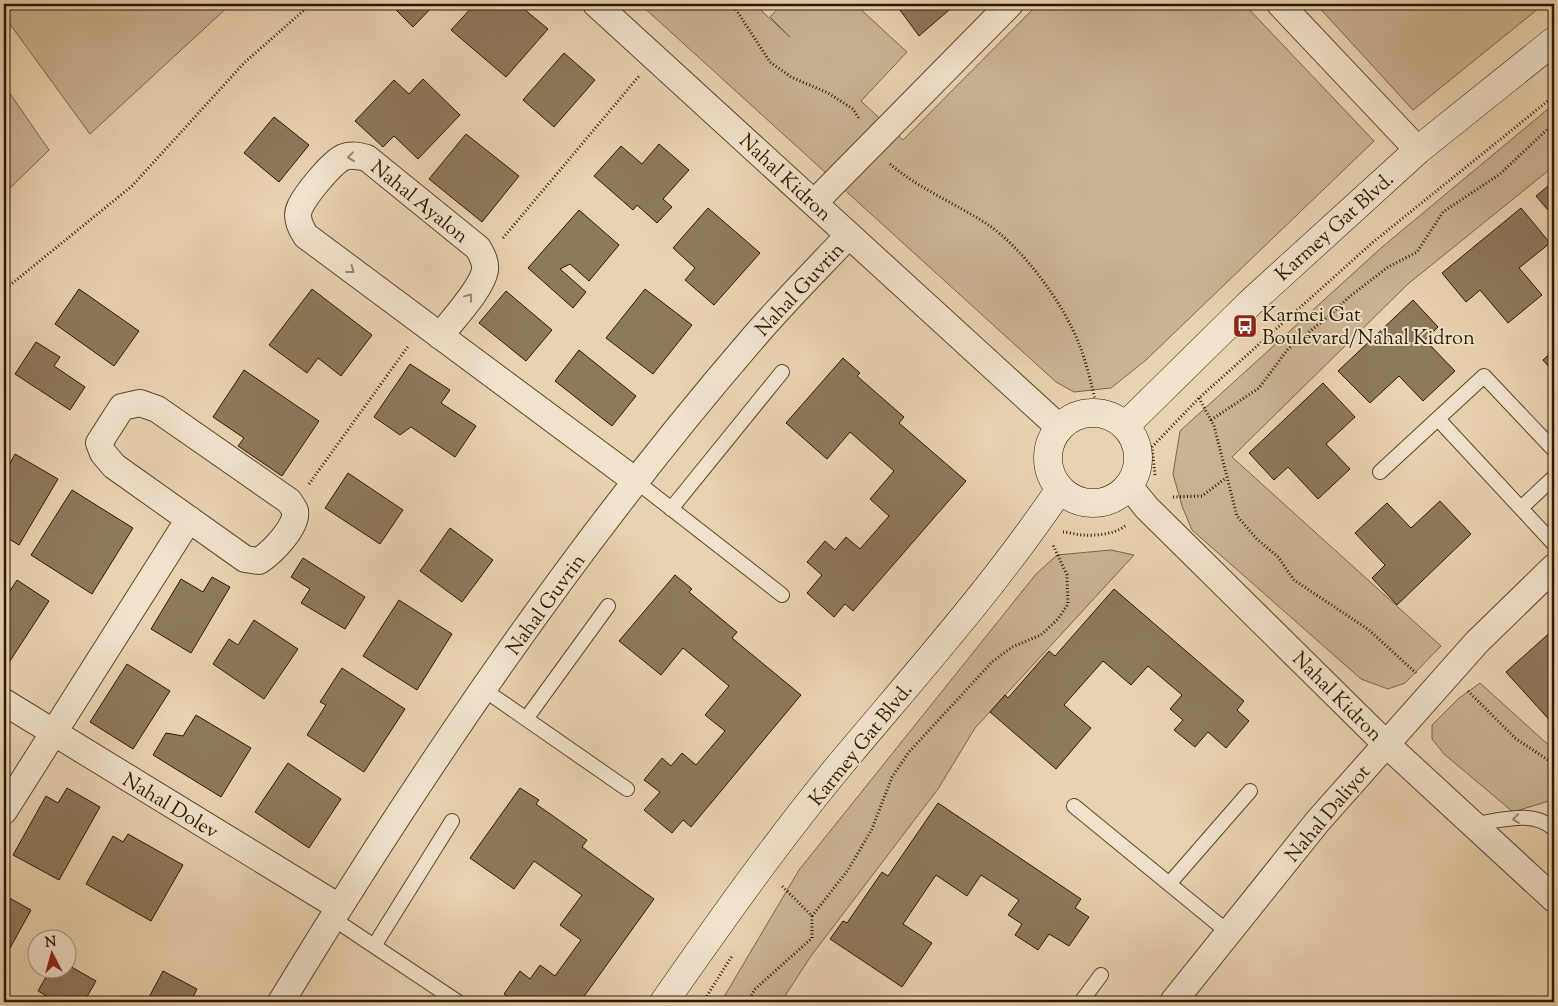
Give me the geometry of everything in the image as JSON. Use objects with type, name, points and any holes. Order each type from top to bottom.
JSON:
[{"type":"street","points":[[814,203],[1010,4]]},
{"type":"street","points":[[1280,4],[1418,150]]},
{"type":"street","name":"Nahal Kidron","points":[[598,5],[1060,428]]},
{"type":"street","name":"Karmey Gat Blvd.","points":[[1125,426],[1251,302],[1418,150],[1554,41]]},
{"type":"street","name":"Nahal Ayalon","points":[[356,155],[367,158],[478,248],[485,260],[485,272],[477,287],[432,330],[306,236],[298,224],[299,208],[334,162],[346,156],[356,155]]},
{"type":"street","name":"Nahal Guvrin","points":[[281,1002],[428,769],[483,689],[637,482],[754,337],[849,235]]},
{"type":"street","points":[[432,330],[637,482]]},
{"type":"street","points":[[140,403],[157,409],[290,501],[292,507],[295,512],[292,526],[270,554],[259,561],[245,559],[114,466],[103,453],[99,443],[122,407],[140,403]]},
{"type":"street","points":[[1099,413],[1113,417],[1125,426],[1133,436],[1138,449],[1136,475],[1119,495],[1108,501],[1095,503],[1076,500],[1060,489],[1053,478],[1048,452],[1060,428],[1071,419],[1085,414],[1099,413]]},
{"type":"street","name":"Nahal Kidron","points":[[1128,486],[1147,508],[1386,744],[1554,898]]},
{"type":"street","name":"Karmey Gat Blvd.","points":[[664,1002],[762,867],[838,768],[956,628],[1041,517],[1060,489]]},
{"type":"street","points":[[4,811],[189,519]]},
{"type":"street","name":"Nahal Daliyot","points":[[1173,1002],[1318,821],[1477,642],[1554,567]]},
{"type":"street","name":"Nahal Dolev","points":[[4,702],[336,913]]},
{"type":"lane","points":[[671,509],[782,372]]},
{"type":"lane","points":[[1380,472],[1484,376],[1554,450]]},
{"type":"lane","points":[[1438,418],[1554,544]]},
{"type":"lane","points":[[1521,508],[1554,477]]},
{"type":"lane","points":[[637,482],[782,596]]},
{"type":"lane","points":[[526,719],[608,606]]},
{"type":"lane","points":[[483,689],[627,789]]},
{"type":"lane","points":[[1169,884],[1250,791]]},
{"type":"lane","points":[[1074,806],[1228,933]]},
{"type":"lane","points":[[1474,824],[1533,817],[1547,822],[1554,829]]},
{"type":"lane","points":[[374,946],[452,821]]},
{"type":"lane","points":[[336,913],[374,946],[458,1002]]},
{"type":"lane","points":[[1081,1002],[1101,975]]},
{"type":"path","points":[[4,290],[132,186],[244,63],[312,4]]},
{"type":"path","points":[[728,4],[735,8],[770,62],[791,77],[828,93],[852,109],[887,161],[908,178],[989,226],[1023,257],[1050,289],[1079,343],[1099,413]]},
{"type":"path","points":[[485,260],[655,57]]},
{"type":"path","points":[[1554,96],[1372,244],[1199,398],[1211,420],[1237,516],[1257,539],[1278,557],[1294,580],[1442,681],[1515,738],[1554,764]]},
{"type":"path","points":[[1211,420],[1259,388],[1288,349],[1349,297],[1388,267],[1417,252],[1443,212],[1500,174],[1554,122]]},
{"type":"path","points":[[292,507],[432,330]]},
{"type":"path","points":[[1172,497],[1202,496],[1226,478]]},
{"type":"path","points":[[749,1002],[754,990],[812,938],[812,916],[848,870],[872,829],[892,777],[909,752],[992,662],[1012,648],[1042,635],[1058,619],[1068,604],[1067,575],[1041,517]]},
{"type":"path","points":[[762,867],[812,916]]},
{"type":"shaded area","points":[[4,4],[231,4],[90,134],[4,16]]},
{"type":"shaded area","points":[[640,4],[754,4],[790,37],[770,17],[782,4],[855,4],[907,52],[861,101],[903,140],[1038,4],[1244,4],[1374,141],[1146,360],[1111,388],[1074,392],[1056,382]]},
{"type":"shaded area","points":[[1316,4],[1544,4],[1413,110]]},
{"type":"shaded area","points":[[4,85],[49,150],[4,194]]},
{"type":"shaded area","points":[[1554,104],[1554,166],[1408,284],[1232,457],[1441,646],[1405,683],[1388,689],[1361,679],[1192,530],[1182,506],[1173,474],[1180,431],[1381,248]]},
{"type":"shaded area","points":[[1111,550],[1134,555],[975,728],[938,789],[811,956],[781,1002],[721,1002],[799,870],[1036,574],[1057,555]]},
{"type":"shaded area","points":[[1480,683],[1554,750],[1554,805],[1549,801],[1513,812],[1444,754],[1432,739],[1432,725],[1458,699]]},
{"type":"building","points":[[390,4],[435,4],[413,27]]},
{"type":"building","points":[[475,4],[518,4],[548,29],[506,77],[451,30]]},
{"type":"building","points":[[906,4],[956,4],[919,36],[900,10]]},
{"type":"building","points":[[564,53],[595,80],[554,127],[523,100]]},
{"type":"building","points":[[423,79],[460,115],[418,159],[394,136],[383,147],[355,121],[394,80],[409,94]]},
{"type":"building","points":[[274,117],[309,145],[279,182],[244,153]]},
{"type":"building","points":[[466,134],[519,176],[482,222],[429,179]]},
{"type":"building","points":[[659,144],[689,170],[663,199],[672,207],[657,223],[637,205],[633,210],[594,176],[621,146],[642,164]]},
{"type":"building","points":[[1554,181],[1554,217],[1536,196]]},
{"type":"building","points":[[708,208],[760,253],[714,305],[685,280],[695,268],[673,248]]},
{"type":"building","points":[[1521,208],[1550,243],[1519,268],[1542,295],[1508,323],[1480,290],[1466,302],[1442,273]]},
{"type":"building","points":[[579,210],[619,245],[589,281],[570,264],[560,269],[586,292],[573,308],[528,268]]},
{"type":"building","points":[[79,289],[139,331],[114,366],[55,324]]},
{"type":"building","points":[[312,289],[372,335],[341,376],[318,358],[307,373],[269,345]]},
{"type":"building","points":[[645,289],[692,325],[653,374],[606,338]]},
{"type":"building","points":[[506,291],[552,330],[526,361],[479,323]]},
{"type":"building","points":[[1413,300],[1438,327],[1425,340],[1455,371],[1423,401],[1399,376],[1370,403],[1338,371]]},
{"type":"building","points":[[36,342],[60,357],[54,366],[85,387],[70,410],[15,374]]},
{"type":"building","points":[[579,350],[636,396],[612,426],[555,381]]},
{"type":"building","points":[[1554,350],[1554,373],[1543,360]]},
{"type":"building","points":[[843,358],[860,373],[857,376],[904,417],[899,423],[966,481],[853,611],[845,604],[834,617],[807,593],[822,575],[807,562],[825,541],[835,550],[846,537],[860,549],[889,516],[870,499],[894,471],[850,432],[827,459],[786,423]]},
{"type":"building","points":[[410,364],[450,390],[441,403],[476,426],[455,457],[411,427],[400,435],[374,417]]},
{"type":"building","points":[[244,370],[319,421],[282,476],[238,446],[244,438],[213,417]]},
{"type":"building","points":[[1323,383],[1355,417],[1326,444],[1350,469],[1318,499],[1288,467],[1274,480],[1249,453]]},
{"type":"building","points":[[15,454],[58,479],[19,545],[4,536],[4,474]]},
{"type":"building","points":[[348,473],[403,510],[380,544],[325,508]]},
{"type":"building","points":[[72,490],[133,528],[92,594],[31,555]]},
{"type":"building","points":[[1440,501],[1471,534],[1397,605],[1372,578],[1385,565],[1355,533],[1387,503],[1411,528]]},
{"type":"building","points":[[450,528],[493,560],[462,602],[420,571]]},
{"type":"building","points":[[303,558],[365,597],[345,629],[301,603],[310,589],[291,577]]},
{"type":"building","points":[[675,575],[692,589],[689,592],[737,632],[732,638],[801,695],[691,827],[683,820],[672,833],[644,810],[660,792],[644,780],[662,758],[671,766],[682,753],[696,765],[725,731],[705,715],[729,686],[683,648],[661,675],[619,641]]},
{"type":"building","points":[[212,577],[230,587],[191,653],[151,629],[181,579],[203,592]]},
{"type":"building","points":[[17,580],[49,601],[8,664],[4,661],[4,600]]},
{"type":"building","points":[[1114,589],[1244,701],[1237,710],[1249,721],[1226,748],[1208,732],[1195,747],[1174,730],[1183,720],[1170,709],[1182,695],[1148,666],[1131,685],[1103,661],[1064,705],[1091,728],[1056,769],[990,712],[1005,695],[1008,698],[1049,651],[1055,656]]},
{"type":"building","points":[[399,600],[452,634],[417,690],[363,656]]},
{"type":"building","points":[[254,620],[298,649],[264,699],[213,664],[229,639],[238,645]]},
{"type":"building","points":[[1554,629],[1554,725],[1506,672]]},
{"type":"building","points":[[127,664],[170,691],[133,749],[90,722]]},
{"type":"building","points":[[342,668],[405,709],[364,772],[307,735],[326,705],[320,702]]},
{"type":"building","points":[[196,715],[251,748],[221,797],[153,755],[166,733],[183,736]]},
{"type":"building","points":[[288,763],[341,799],[309,848],[255,812]]},
{"type":"building","points":[[67,788],[100,807],[59,880],[13,855],[46,796],[58,803]]},
{"type":"building","points":[[520,788],[539,800],[536,804],[587,840],[582,847],[654,899],[580,1002],[516,1002],[504,994],[520,971],[530,979],[540,965],[555,976],[581,940],[560,925],[582,895],[534,861],[514,889],[470,858]]},
{"type":"building","points":[[938,803],[1081,899],[1075,908],[1089,917],[1069,946],[1049,934],[1038,950],[1015,935],[1022,924],[1008,915],[1019,900],[981,875],[967,896],[936,875],[903,924],[932,943],[902,987],[830,939],[843,921],[847,923],[882,872],[888,876]]},
{"type":"building","points":[[128,834],[183,865],[151,921],[86,884],[113,836],[123,842]]},
{"type":"building","points":[[4,895],[31,910],[4,959]]},
{"type":"building","points":[[78,971],[96,981],[84,1002],[57,1002],[38,991],[45,978],[78,978]]},
{"type":"building","points":[[163,971],[197,989],[193,997],[203,1002],[154,1002],[148,999]]},
{"type":"place","name":"Karmei Gat Boulevard/Nahal Kidron","points":[[1245,326]]}]
